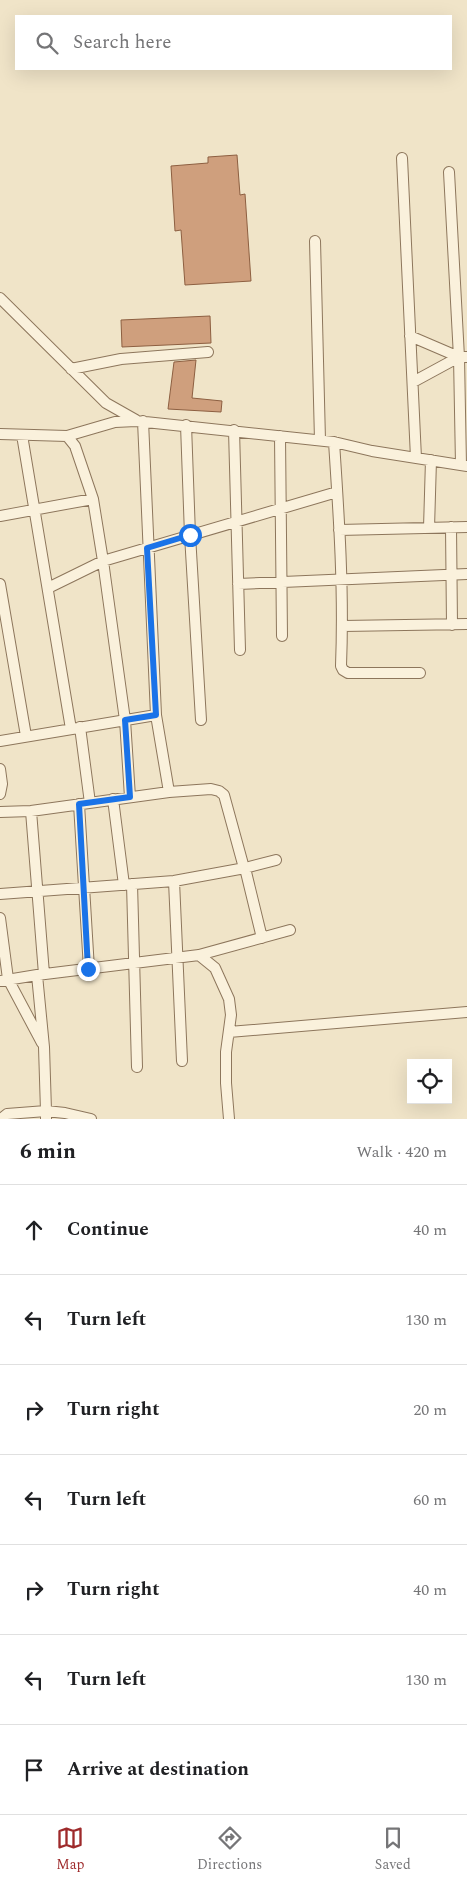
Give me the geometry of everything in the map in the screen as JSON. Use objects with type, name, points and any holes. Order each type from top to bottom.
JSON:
[{"type":"street","points":[[402,158],[416,458]]},
{"type":"street","points":[[0,434],[66,436],[116,422],[140,421],[320,440],[464,466],[463,357],[449,172]]},
{"type":"street","points":[[315,241],[320,440]]},
{"type":"street","points":[[0,298],[106,404],[140,421]]},
{"type":"street","points":[[410,336],[463,357]]},
{"type":"street","points":[[71,369],[121,358],[208,352]]},
{"type":"street","points":[[413,382],[463,357]]},
{"type":"street","points":[[140,421],[156,715],[169,792]]},
{"type":"street","points":[[186,425],[190,535],[201,720]]},
{"type":"street","points":[[234,430],[240,650]]},
{"type":"street","points":[[22,435],[48,588],[90,803]]},
{"type":"street","points":[[66,436],[75,446],[93,499],[104,561],[125,720],[130,797]]},
{"type":"street","points":[[280,436],[282,636]]},
{"type":"street","points":[[334,442],[340,530],[341,666],[348,673],[420,673]]},
{"type":"street","points":[[429,528],[431,460]]},
{"type":"street","points":[[48,588],[104,561],[337,492]]},
{"type":"street","points":[[0,516],[93,499]]},
{"type":"street","points":[[451,527],[452,625]]},
{"type":"street","points":[[340,530],[467,527]]},
{"type":"street","points":[[238,584],[467,574]]},
{"type":"street","points":[[0,584],[26,736]]},
{"type":"street","points":[[342,626],[467,624]]},
{"type":"street","points":[[0,741],[156,715]]},
{"type":"street","points":[[0,769],[2,784],[0,794]]},
{"type":"street","points":[[0,812],[31,811],[169,792],[211,789],[219,791],[224,795],[262,938]]},
{"type":"street","points":[[113,800],[128,884],[137,1067]]},
{"type":"street","points":[[79,804],[88,969]]},
{"type":"street","points":[[31,811],[38,891],[46,1115]]},
{"type":"street","points":[[0,894],[174,881],[276,860]]},
{"type":"street","points":[[174,881],[182,1061]]},
{"type":"street","points":[[0,918],[4,980],[44,1047]]},
{"type":"street","points":[[4,980],[199,955],[290,930]]},
{"type":"street","points":[[199,955],[215,968],[229,999],[231,1015],[226,1052],[229,1119]]},
{"type":"street","points":[[229,1032],[467,1012]]},
{"type":"street","points":[[1,1119],[7,1114],[46,1115],[65,1113],[91,1119]]},
{"type":"building","points":[[237,155],[240,195],[245,194],[251,281],[185,285],[181,230],[175,231],[171,166],[208,163],[208,157]]},
{"type":"building","points":[[210,316],[211,343],[122,347],[121,320]]},
{"type":"building","points":[[196,360],[192,398],[222,401],[221,412],[168,409],[174,362]]},
{"type":"route","points":[[88,969],[79,804],[130,797],[125,720],[156,715],[147,548],[190,535]]}]
